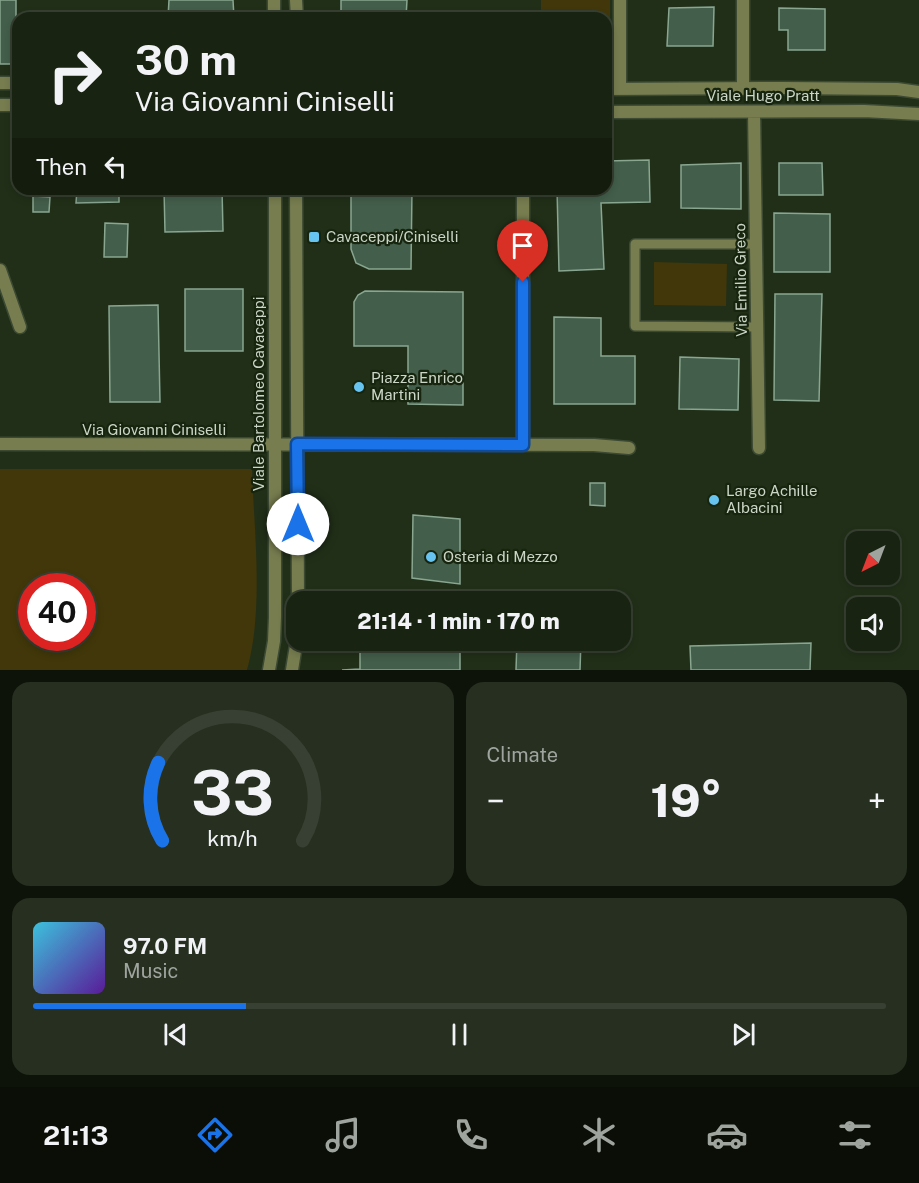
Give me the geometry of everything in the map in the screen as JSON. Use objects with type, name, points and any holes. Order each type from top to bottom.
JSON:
[{"type":"street","points":[[620,0],[620,89]]},
{"type":"street","points":[[743,0],[743,89]]},
{"type":"street","name":"Viale Hugo Pratt","points":[[612,89],[897,89],[919,92]]},
{"type":"street","name":"Viale Hugo Pratt","points":[[612,112],[864,111],[919,114]]},
{"type":"street","name":"Via Emilio Greco","points":[[754,112],[759,448]]},
{"type":"street","name":"Viale Bartolomeo Cavaceppi","points":[[269,670],[275,617],[275,195]]},
{"type":"street","points":[[296,195],[298,591]]},
{"type":"street","points":[[523,195],[523,445]]},
{"type":"street","points":[[0,270],[20,327]]},
{"type":"street","name":"Via Giovanni Ciniselli","points":[[0,444],[274,444]]},
{"type":"street","points":[[274,444],[594,445],[629,448]]},
{"type":"street","points":[[292,670],[295,651]]},
{"type":"lane","points":[[755,244],[635,244],[635,326],[757,327]]},
{"type":"shaded area","points":[[541,0],[610,0],[610,12],[541,12]]},
{"type":"shaded area","points":[[654,262],[727,264],[726,306],[654,305]]},
{"type":"shaded area","points":[[0,469],[252,469],[257,596],[247,670],[0,670]]},
{"type":"building","points":[[0,0],[16,0],[16,12],[12,12],[12,64],[0,64]]},
{"type":"building","points":[[169,0],[233,0],[234,12],[168,12]]},
{"type":"building","points":[[341,0],[407,0],[406,12],[341,12]]},
{"type":"building","points":[[714,7],[713,46],[667,46],[669,8]]},
{"type":"building","points":[[779,8],[825,9],[825,50],[788,50],[788,30],[779,30]]},
{"type":"building","points":[[649,160],[650,202],[601,203],[604,269],[559,271],[557,195],[612,195],[612,161]]},
{"type":"building","points":[[741,163],[741,209],[681,208],[681,165]]},
{"type":"building","points":[[779,163],[822,163],[823,195],[779,195]]},
{"type":"building","points":[[77,195],[119,195],[119,202],[76,203]]},
{"type":"building","points":[[164,195],[222,195],[223,231],[165,232]]},
{"type":"building","points":[[351,195],[412,195],[411,269],[369,269],[356,263],[351,249]]},
{"type":"building","points":[[33,196],[50,197],[49,212],[33,212]]},
{"type":"building","points":[[774,213],[830,214],[830,272],[774,272]]},
{"type":"building","points":[[105,223],[128,224],[127,257],[104,257]]},
{"type":"building","points":[[185,289],[243,289],[243,351],[185,351]]},
{"type":"building","points":[[365,291],[463,292],[463,405],[408,404],[408,346],[354,346],[354,302],[358,295]]},
{"type":"building","points":[[775,294],[822,294],[819,401],[774,400]]},
{"type":"building","points":[[158,305],[160,402],[110,402],[109,306]]},
{"type":"building","points":[[554,317],[601,318],[601,356],[635,356],[635,404],[554,404]]},
{"type":"building","points":[[680,357],[739,359],[738,410],[679,409]]},
{"type":"building","points":[[590,483],[605,483],[605,506],[590,505]]},
{"type":"building","points":[[413,515],[460,519],[460,584],[412,578]]},
{"type":"building","points":[[811,643],[810,670],[691,670],[690,646]]},
{"type":"building","points":[[360,651],[460,651],[460,670],[342,670],[360,669]]},
{"type":"building","points":[[517,651],[581,651],[580,670],[516,670]]},
{"type":"place","name":"Cavaceppi/Ciniselli","points":[[314,237]]},
{"type":"place","name":"Piazza Enrico Martini","points":[[359,387]]},
{"type":"place","name":"Largo Achille Albacini","points":[[714,500]]},
{"type":"place","name":"Osteria di Mezzo","points":[[431,557]]},
{"type":"route","points":[[298,524],[297,444],[523,445],[523,282]]}]
